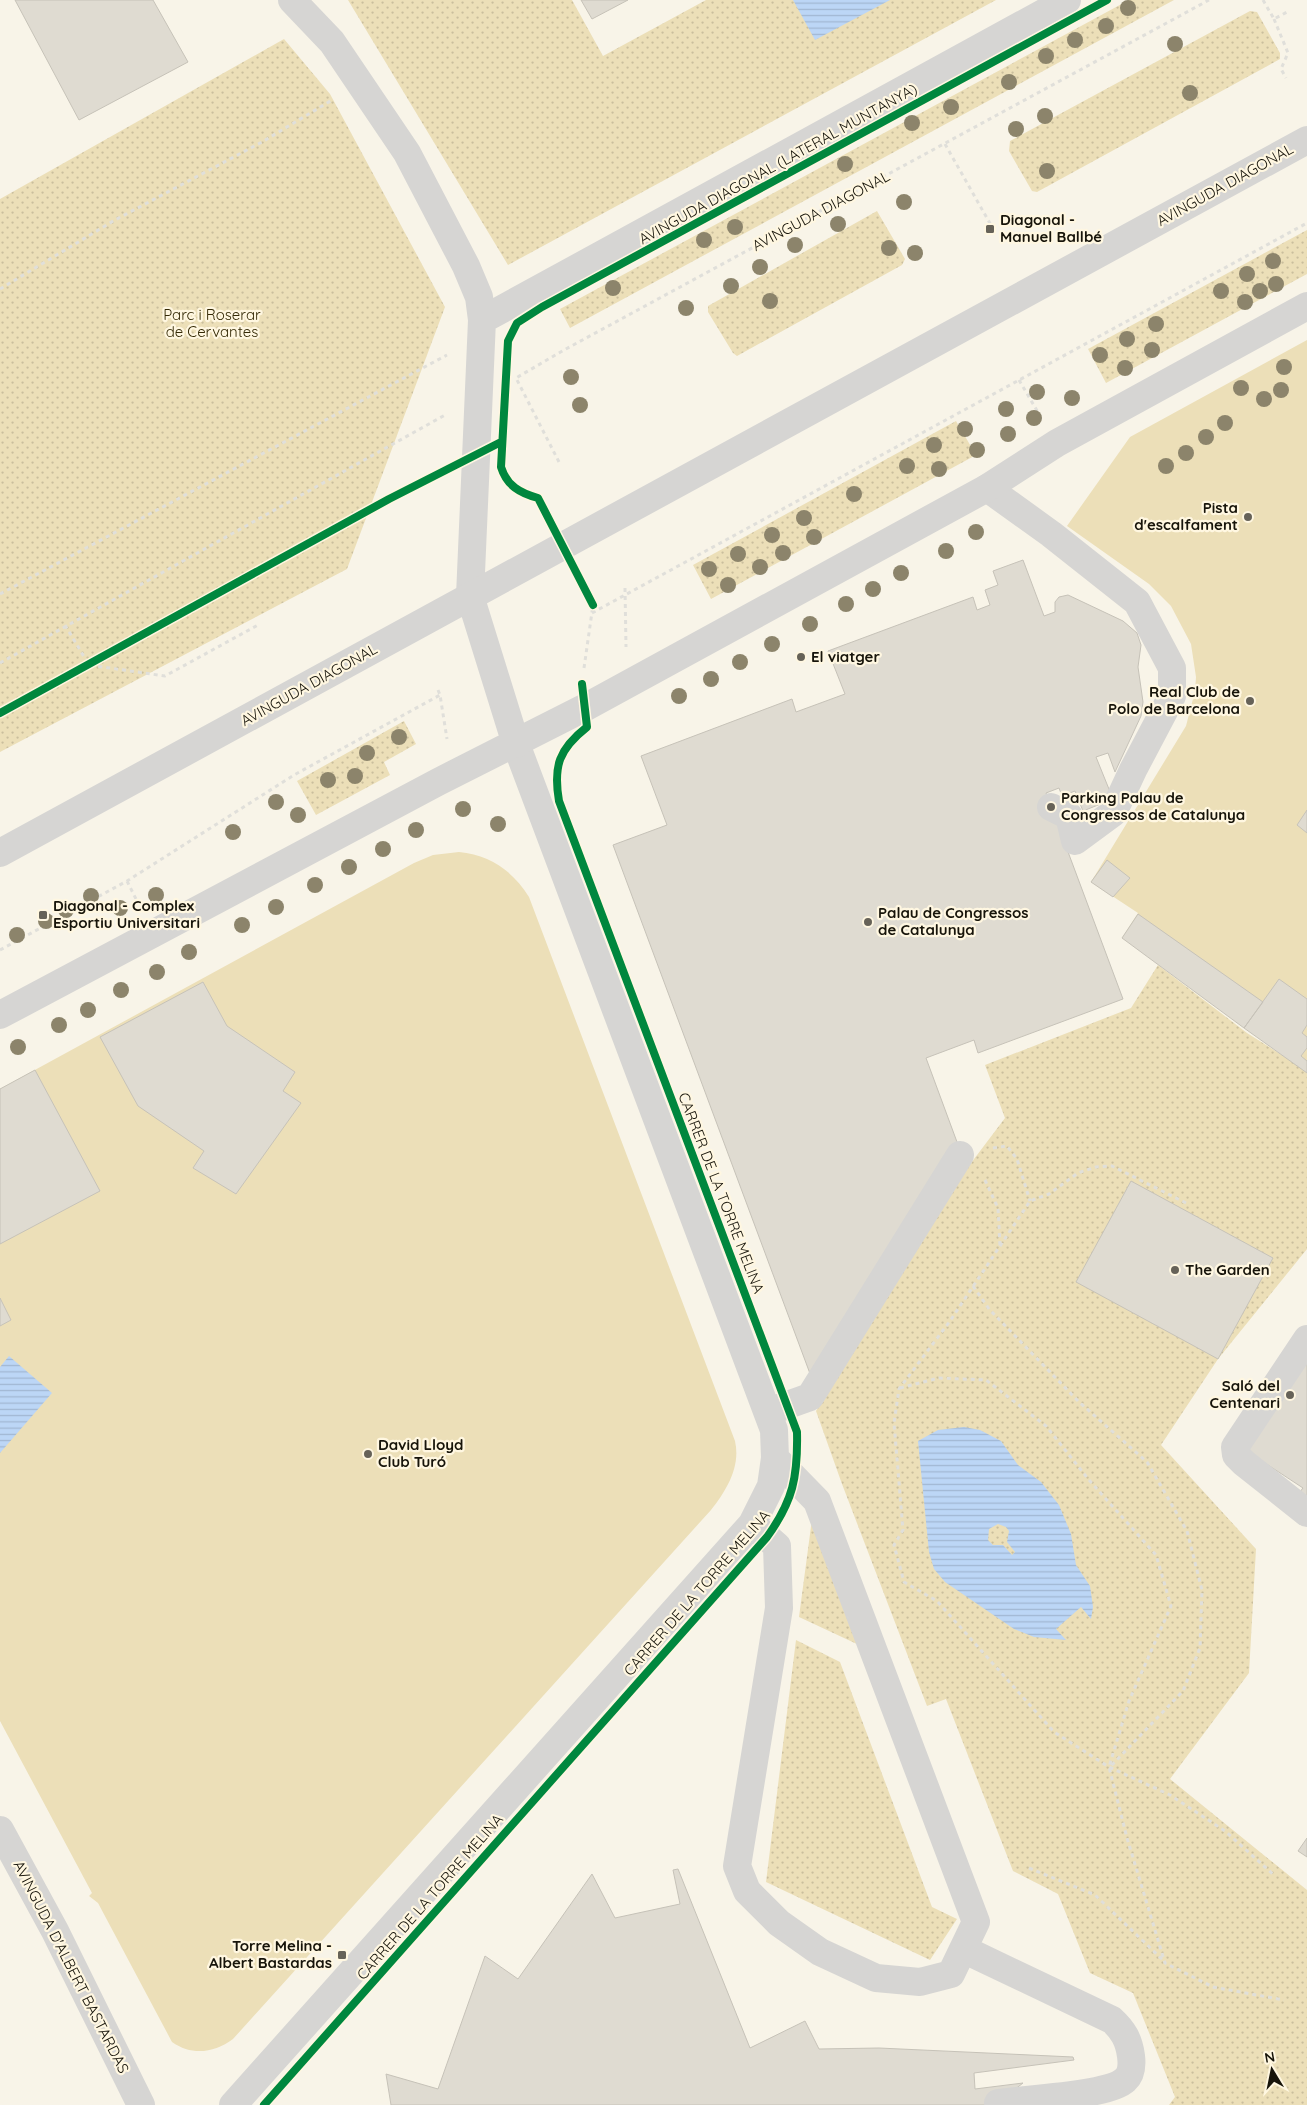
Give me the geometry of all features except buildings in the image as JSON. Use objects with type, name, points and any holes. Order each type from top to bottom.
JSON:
[{"type":"street","points":[[292,0],[332,42],[407,153],[466,266],[479,297],[482,320],[470,596]]},
{"type":"street","name":"AVINGUDA DIAGONAL (LATERAL MUNTANYA)","points":[[482,320],[1067,0]]},
{"type":"street","name":"AVINGUDA DIAGONAL","points":[[0,853],[1307,140]]},
{"type":"street","points":[[0,1016],[430,786],[516,744],[584,696],[987,488],[1056,443],[1307,306]]},
{"type":"street","points":[[987,488],[1051,534],[1137,602],[1172,668],[1172,696],[1132,770],[1113,814],[1075,841],[1069,816],[1051,806]]},
{"type":"street","name":"CARRER DE LA TORRE MELINA","points":[[233,2105],[752,1524],[770,1486],[775,1458],[774,1430],[768,1412],[516,744],[470,596]]},
{"type":"street","points":[[768,1412],[810,1397],[960,1154]]},
{"type":"street","points":[[1307,1339],[1235,1447],[1236,1455],[1244,1463],[1307,1513]]},
{"type":"street","points":[[752,1524],[777,1546],[779,1608],[737,1866],[747,1891],[779,1924],[820,1952],[876,1978],[920,1982],[951,1974],[976,1922],[817,1501],[775,1458]]},
{"type":"street","name":"AVINGUDA D'ALBERT BASTARDAS","points":[[0,1830],[55,1931],[141,2105]]},
{"type":"street","points":[[963,1949],[1112,2020],[1123,2030],[1130,2047],[1132,2065],[1126,2080],[1108,2090],[998,2103]]},
{"type":"path","points":[[1263,0],[1274,18],[1288,53],[1281,69],[1286,78]]},
{"type":"path","points":[[1274,18],[1289,11]]},
{"type":"path","points":[[0,289],[116,220],[262,142],[328,104]]},
{"type":"path","points":[[945,144],[992,227]]},
{"type":"path","points":[[593,609],[625,595],[1307,223]]},
{"type":"path","points":[[0,594],[456,350]]},
{"type":"path","points":[[1019,380],[1040,417]]},
{"type":"path","points":[[0,663],[65,625],[452,411]]},
{"type":"path","points":[[625,588],[626,652]]},
{"type":"path","points":[[584,696],[593,609],[589,596]]},
{"type":"path","points":[[65,625],[89,665]]},
{"type":"path","points":[[89,665],[165,676],[258,625]]},
{"type":"path","points":[[81,669],[98,660]]},
{"type":"path","points":[[438,690],[449,748]]},
{"type":"path","points":[[0,950],[126,881],[294,775],[440,694]]},
{"type":"path","points":[[126,881],[141,910]]},
{"type":"path","points":[[990,1150],[1006,1146],[1018,1159],[1030,1201]]},
{"type":"path","points":[[1186,1203],[1112,1166],[1096,1167],[1078,1174],[1049,1194],[1030,1201],[973,1286],[899,1389],[894,1423],[903,1530],[894,1545],[904,1582],[937,1601],[1054,1732],[1109,1767],[1170,1795],[1226,1831],[1275,1876]]},
{"type":"path","points":[[982,1172],[998,1208],[1000,1247]]},
{"type":"path","points":[[973,1286],[989,1308],[1079,1402],[1147,1462],[1187,1530],[1202,1590],[1200,1648],[1183,1691],[1109,1767]]},
{"type":"path","points":[[899,1389],[940,1378],[986,1380],[1046,1426],[1089,1480],[1156,1554],[1171,1606],[1129,1701],[1109,1767],[1127,1838],[1165,1963]]},
{"type":"path","points":[[1029,1868],[1095,1895],[1165,1963],[1213,1987],[1284,2000]]},
{"type":"green space","points":[[348,0],[572,0],[603,56],[706,0],[996,0],[508,265]]},
{"type":"green space","points":[[1129,0],[1174,0],[570,328],[560,309]]},
{"type":"green space","points":[[1250,11],[1257,12],[1280,53],[1280,59],[1037,192],[1032,191],[1009,151],[1010,141]]},
{"type":"green space","name":"Parc i Roserar de Cervantes","points":[[284,39],[330,94],[445,307],[347,569],[0,752],[0,199]]},
{"type":"green space","points":[[877,211],[905,259],[902,265],[737,356],[733,353],[708,312],[708,306]]},
{"type":"green space","points":[[1307,230],[1307,274],[1106,383],[1088,349]]},
{"type":"green space","name":"Real Club de Polo de Barcelona","points":[[1307,340],[1307,1063],[1122,938],[1138,913],[1091,882],[1186,726],[1195,691],[1196,677],[1191,644],[1171,606],[1149,584],[1067,526],[1130,437]]},
{"type":"green space","points":[[956,421],[976,455],[711,599],[693,565]]},
{"type":"green space","points":[[404,721],[416,744],[384,762],[390,775],[316,815],[297,781]]},
{"type":"green space","name":"David Lloyd Club Turó","points":[[459,852],[481,857],[500,866],[516,879],[529,897],[735,1441],[736,1460],[727,1487],[711,1510],[233,2039],[211,2050],[195,2051],[172,2042],[98,1903],[89,1896],[92,1893],[0,1721],[0,1089],[414,863],[433,855]]},
{"type":"green space","points":[[1158,965],[1247,1033],[1307,1071],[1307,1249],[1218,1359],[1161,1445],[1256,1549],[1249,1673],[1170,1779],[1307,1890],[1307,2105],[1169,2105],[1175,2097],[1133,1993],[1090,1973],[1058,1894],[1013,1871],[946,1699],[927,1706],[816,1411],[968,1167],[1005,1118],[985,1065],[1131,1008]]},
{"type":"green space","points":[[812,1519],[859,1645],[799,1617]]},
{"type":"green space","points":[[796,1640],[840,1662],[932,1907],[957,1919],[930,1960],[766,1882]]},
{"type":"water","points":[[793,0],[890,0],[815,40]]},
{"type":"water","points":[[9,1356],[52,1393],[0,1453],[0,1367]]},
{"type":"water","points":[[964,1427],[980,1430],[1001,1441],[1018,1465],[1041,1482],[1059,1505],[1071,1534],[1076,1565],[1090,1586],[1093,1607],[1091,1619],[1081,1607],[1056,1629],[1066,1640],[1034,1637],[1014,1629],[945,1582],[934,1569],[929,1552],[918,1441],[938,1430]],"holes":[[[998,1524],[1006,1527],[1009,1531],[1007,1542],[1015,1552],[1012,1555],[1003,1545],[993,1545],[988,1540],[989,1529]]]},
{"type":"cycle path","points":[[593,605],[538,498],[525,494],[515,488],[507,479],[501,467],[508,341],[517,323],[542,307],[1107,0]]},
{"type":"cycle path","points":[[0,713],[389,499],[501,442]]},
{"type":"cycle path","points":[[264,2105],[767,1537],[783,1512],[795,1476],[797,1432],[559,801],[557,778],[560,759],[570,743],[587,727],[582,684]]},
{"type":"place","name":"Diagonal - Manuel Ballbé","points":[[990,229]]},
{"type":"place","name":"Pista d'escalfament","points":[[1248,517]]},
{"type":"place","name":"El viatger","points":[[801,657]]},
{"type":"place","name":"Real Club de Polo de Barcelona","points":[[1250,701]]},
{"type":"place","name":"Parking Palau de Congressos de Catalunya","points":[[1051,807]]},
{"type":"place","name":"Diagonal - Complex Esportiu Universitari","points":[[43,915]]},
{"type":"place","name":"Palau de Congressos de Catalunya","points":[[868,922]]},
{"type":"place","name":"The Garden","points":[[1175,1270]]},
{"type":"place","name":"Saló del Centenari","points":[[1290,1395]]},
{"type":"place","name":"David Lloyd Club Turó","points":[[368,1454]]},
{"type":"place","name":"Torre Melina - Albert Bastardas","points":[[342,1955]]}]
